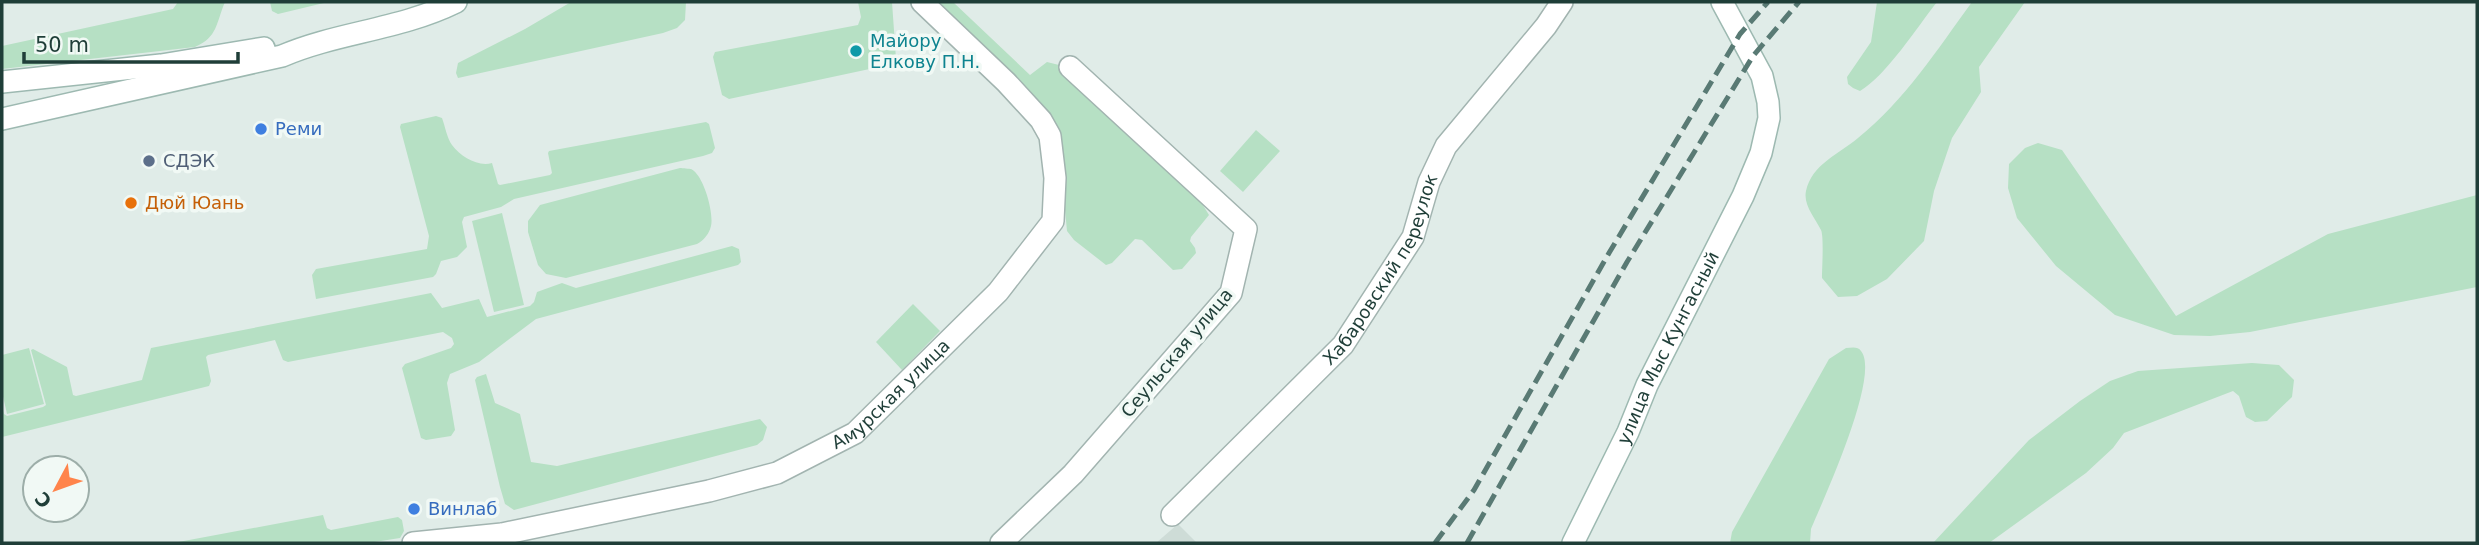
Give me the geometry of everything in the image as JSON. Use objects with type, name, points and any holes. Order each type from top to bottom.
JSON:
[{"type":"street","points":[[2,119],[282,56],[308,45],[432,14],[456,2]]},
{"type":"street","name":"Амурская улица","points":[[413,543],[502,534],[709,491],[777,473],[855,433],[998,292],[1053,221],[1055,177],[1049,136],[1041,120],[1006,82],[922,2]]},
{"type":"street","name":"Хабаровский переулок","points":[[1172,515],[1343,345],[1413,237],[1429,181],[1446,146],[1546,26],[1562,2]]},
{"type":"street","name":"улица Мыс Кунгасный","points":[[1573,543],[1628,432],[1647,385],[1743,196],[1761,153],[1769,118],[1765,89],[1753,56],[1722,2]]},
{"type":"street","points":[[2,82],[161,65],[291,44],[308,45]]},
{"type":"street","name":"Сеульская улица","points":[[1001,543],[1073,474],[1231,293],[1246,229],[1070,67]]},
{"type":"shaded area","points":[[1178,524],[1197,543],[1156,543]]},
{"type":"green space","points":[[178,2],[225,2],[212,34],[195,47],[2,69],[2,46],[173,9]]},
{"type":"green space","points":[[270,2],[328,2],[278,14],[272,11]]},
{"type":"green space","points":[[571,2],[686,2],[685,20],[677,28],[663,33],[458,78],[458,63]]},
{"type":"green space","points":[[858,2],[892,2],[896,59],[893,64],[729,99],[722,95],[713,57],[715,52],[858,25],[861,17]]},
{"type":"green space","points":[[930,2],[953,2],[1030,75],[1047,62],[1059,65],[1196,194],[1209,215],[1191,237],[1190,241],[1196,253],[1182,269],[1173,270],[1142,240],[1135,239],[1112,263],[1106,265],[1074,240],[1067,231],[1060,157]]},
{"type":"green space","points":[[1877,2],[1937,2],[1891,63],[1860,91],[1848,84],[1847,77],[1871,42]]},
{"type":"green space","points":[[1972,2],[2025,2],[1979,67],[1981,92],[1952,138],[1934,191],[1924,241],[1887,279],[1857,296],[1838,297],[1822,278],[1822,234],[1806,201],[1809,182],[1827,160],[1858,138],[1891,107],[1920,74]]},
{"type":"green space","points":[[436,116],[442,118],[450,142],[460,153],[476,162],[492,163],[500,185],[550,175],[549,151],[706,122],[709,124],[715,148],[712,153],[703,156],[514,199],[501,207],[464,217],[462,222],[467,247],[457,257],[441,261],[433,277],[316,299],[312,275],[316,269],[427,249],[429,236],[400,127],[401,124]]},
{"type":"green space","points":[[1256,130],[1280,151],[1243,192],[1220,171]]},
{"type":"green space","points":[[2038,143],[2062,150],[2176,316],[2328,234],[2477,195],[2477,287],[2250,332],[2210,336],[2174,335],[2115,315],[2056,266],[2017,218],[2008,188],[2009,164],[2025,148]]},
{"type":"green space","points":[[680,168],[691,169],[696,173],[709,204],[711,226],[700,242],[566,278],[546,274],[538,265],[528,232],[528,221],[540,205]]},
{"type":"green space","points":[[502,213],[524,305],[494,312],[472,221]]},
{"type":"green space","points":[[732,246],[739,249],[741,262],[738,265],[536,319],[479,362],[450,374],[447,383],[455,430],[451,436],[426,440],[421,438],[402,368],[405,364],[451,348],[454,344],[452,338],[443,332],[288,362],[283,360],[275,340],[208,355],[206,357],[211,381],[209,386],[2,437],[2,405],[7,416],[46,405],[31,350],[33,349],[67,367],[73,395],[76,396],[142,380],[151,348],[431,293],[442,308],[479,299],[487,317],[530,306],[537,292],[562,283],[576,288]]},
{"type":"green space","points":[[913,304],[940,331],[902,370],[876,342]]},
{"type":"green space","points":[[29,348],[44,404],[7,414],[2,392],[2,355]]},
{"type":"green space","points":[[1846,348],[1861,351],[1865,364],[1863,385],[1848,438],[1811,529],[1810,543],[1730,543],[1732,532],[1829,359]]},
{"type":"green space","points":[[2252,363],[2279,365],[2294,380],[2292,397],[2267,421],[2255,422],[2246,417],[2239,396],[2233,391],[2124,433],[2113,448],[2086,473],[1989,543],[1933,543],[2029,440],[2110,381],[2138,371]]},
{"type":"green space","points":[[486,374],[495,403],[520,414],[531,462],[557,466],[760,419],[767,427],[763,440],[757,445],[514,510],[505,504],[475,380]]},
{"type":"green space","points":[[323,515],[327,528],[331,530],[398,517],[402,520],[404,531],[400,538],[368,543],[173,543]]},
{"type":"railway","points":[[1435,543],[1474,490],[1609,253],[1740,34],[1768,2]]},
{"type":"railway","points":[[1467,543],[1627,262],[1753,56],[1799,2]]},
{"type":"place","name":"Майору Елкову П.Н.","points":[[856,51]]},
{"type":"place","name":"Реми","points":[[261,129]]},
{"type":"place","name":"СДЭК","points":[[149,161]]},
{"type":"place","name":"Дюй Юань","points":[[131,203]]},
{"type":"place","name":"Винлаб","points":[[414,509]]}]
